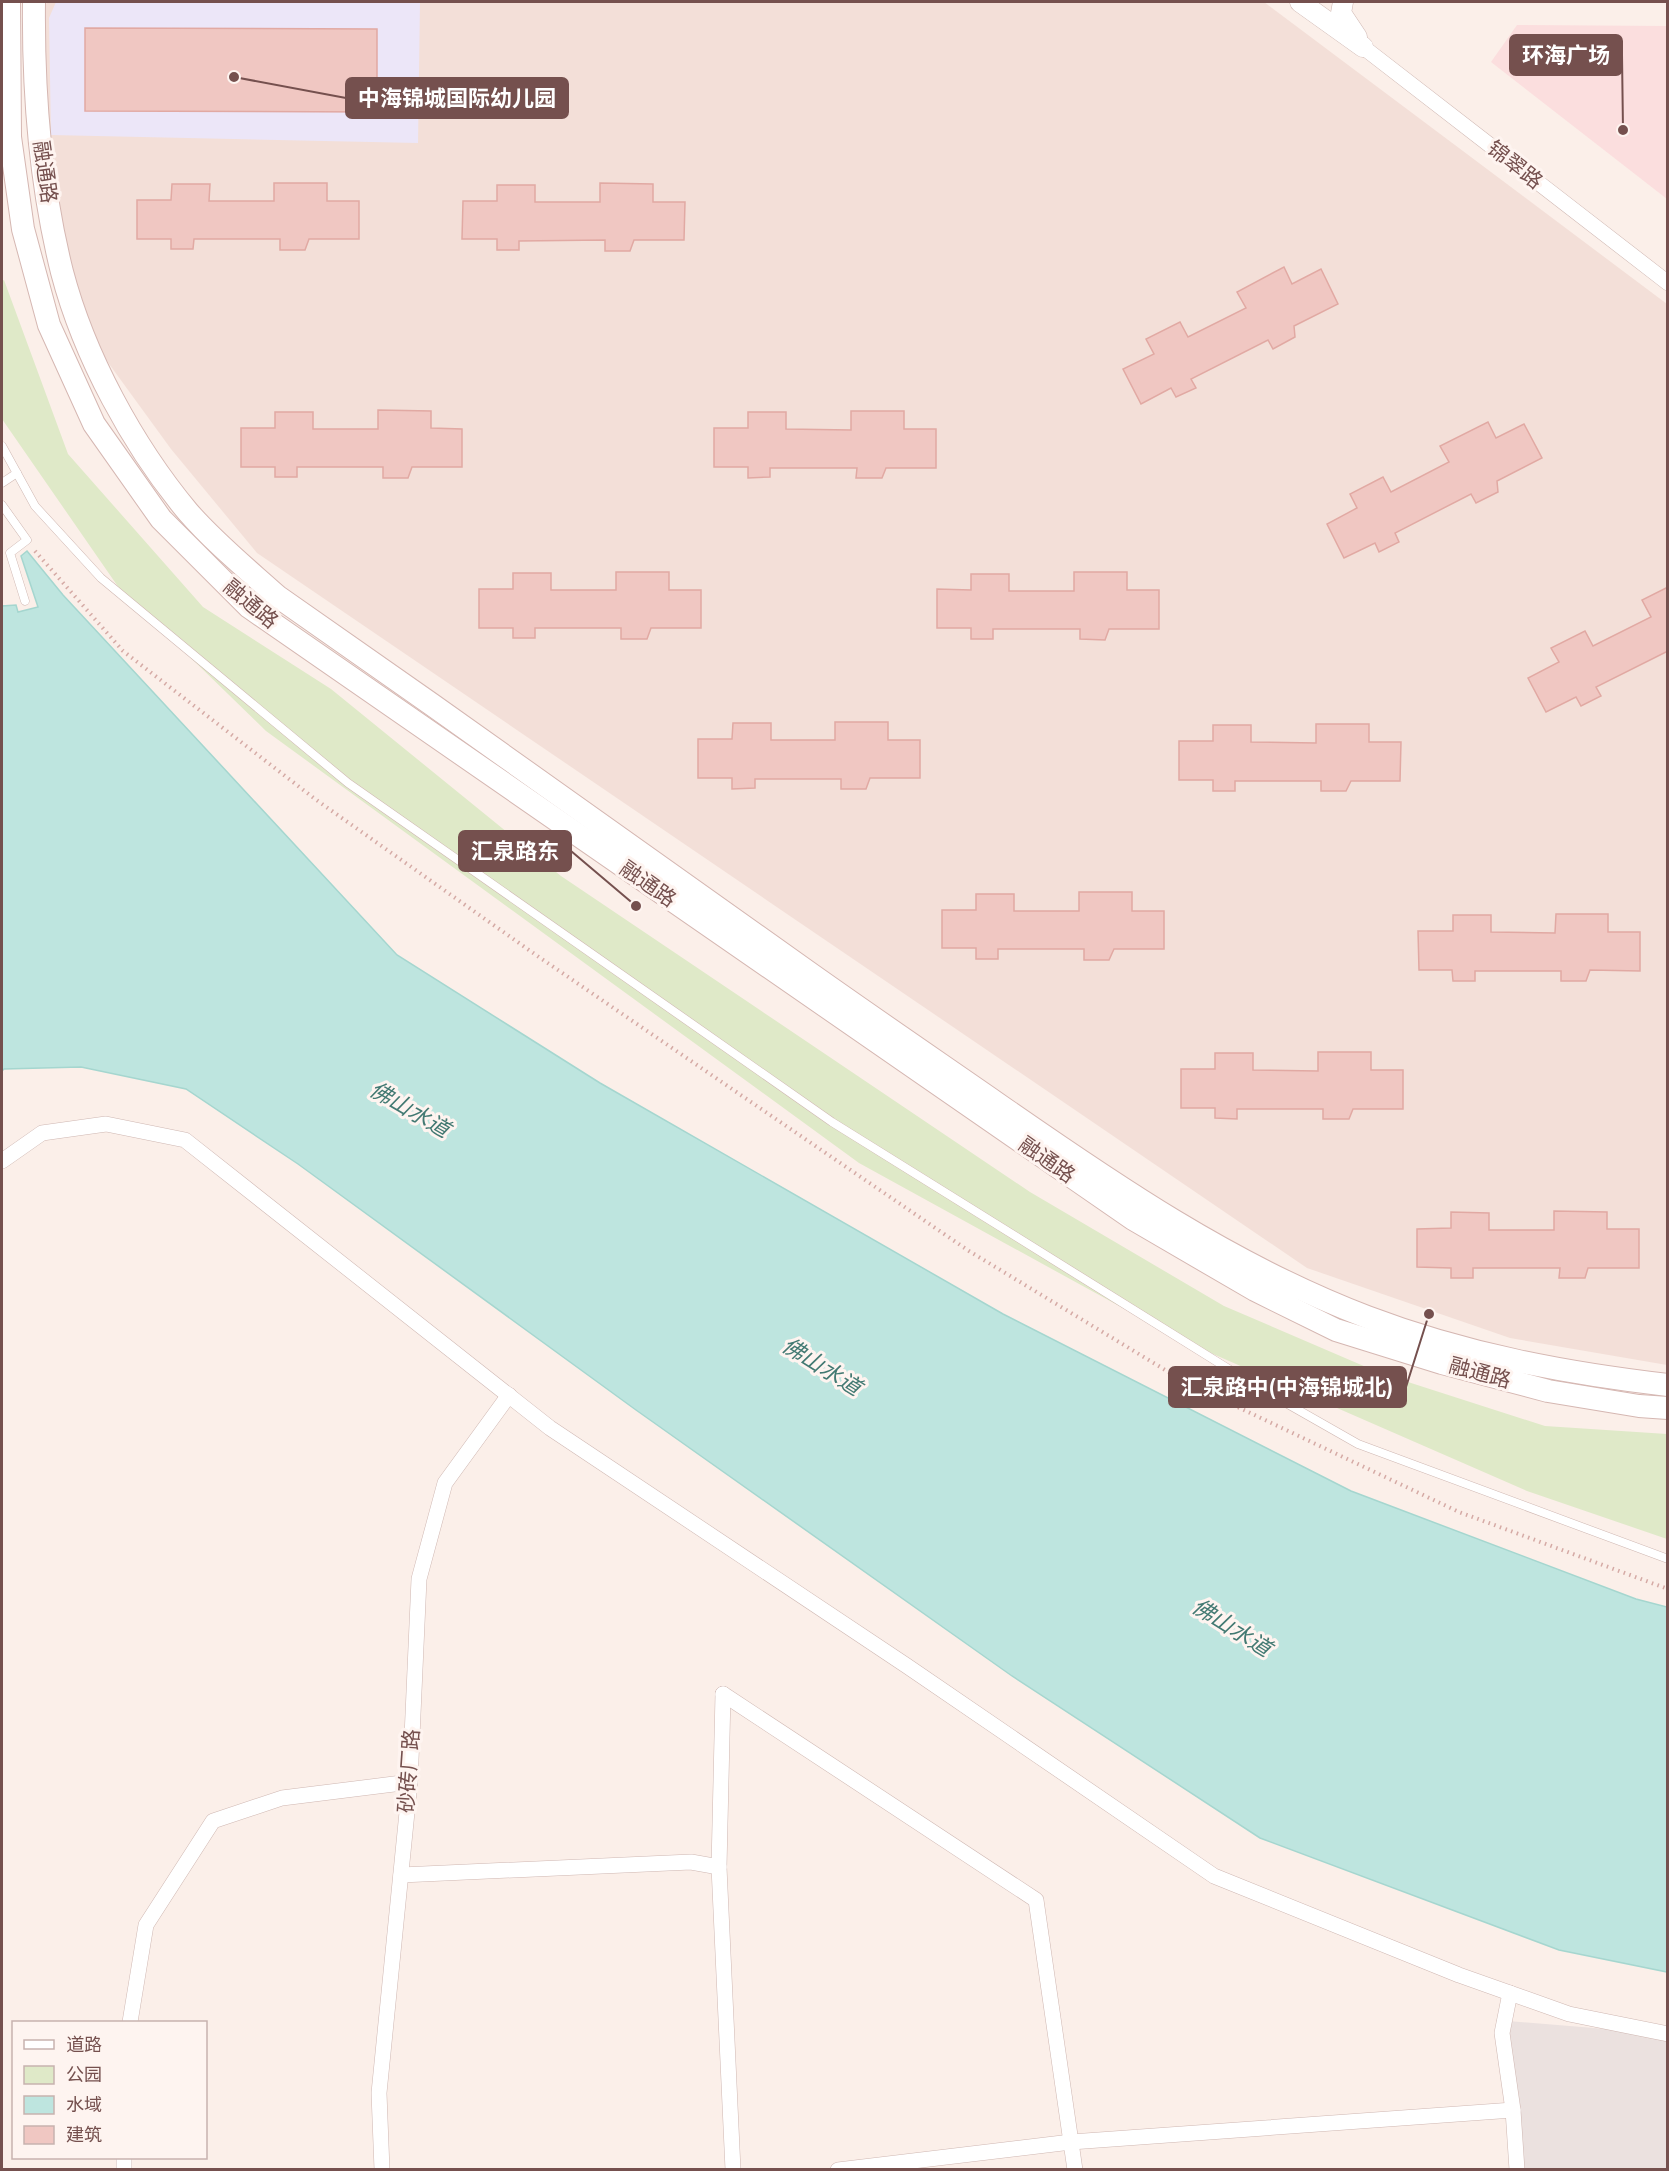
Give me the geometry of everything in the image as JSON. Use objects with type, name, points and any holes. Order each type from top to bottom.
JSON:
[{"type":"main road","name":"融通路","points":[[9,2],[6,137],[23,229],[49,325],[94,424],[161,519],[249,607],[1133,1220],[1255,1290],[1336,1330],[1442,1363],[1548,1391],[1639,1406],[1668,1408]]},
{"type":"main road","name":"融通路","points":[[34,2],[39,134],[55,238],[63,274],[80,324],[104,380],[153,467],[189,513],[277,596],[867,1013],[1124,1191],[1205,1241],[1316,1296],[1423,1336],[1546,1368],[1668,1385]]},
{"type":"street","points":[[1300,2],[1363,47]]},
{"type":"street","points":[[1343,2],[1341,13],[1363,47]]},
{"type":"street","name":"锦翠路","points":[[1363,47],[1668,283]]},
{"type":"street","points":[[6,137],[39,134]]},
{"type":"street","points":[[2,1161],[42,1132],[106,1124],[185,1140],[550,1428],[908,1666],[1214,1876],[1459,1975],[1569,2014],[1668,2034]]},
{"type":"street","name":"砂砖厂路","points":[[382,2169],[380,2093],[410,1782],[419,1579],[445,1483],[509,1395]]},
{"type":"street","points":[[734,2169],[720,1867],[723,1694],[1036,1900],[1075,2169]]},
{"type":"street","points":[[130,2021],[146,1925],[213,1821],[282,1798],[410,1782]]},
{"type":"street","points":[[401,1875],[691,1862],[720,1867]]},
{"type":"street","points":[[1510,1993],[1502,2033],[1513,2110],[1517,2169]]},
{"type":"street","points":[[838,2169],[1071,2142],[1513,2110]]},
{"type":"lane","points":[[2,446],[35,506],[101,578],[348,783],[832,1122],[1256,1386],[1358,1444],[1668,1559]]},
{"type":"lane","points":[[2,483],[17,473]]},
{"type":"lane","points":[[2,505],[27,540],[10,553],[25,602]]},
{"type":"shaded area","points":[[47,2],[1264,2],[1667,304],[1667,1365],[1510,1338],[1307,1268],[257,553],[171,449],[80,324],[39,134],[40,18]]},
{"type":"shaded area","points":[[56,2],[420,2],[418,143],[51,135],[49,18]]},
{"type":"shaded area","points":[[1517,25],[1667,26],[1667,199],[1491,62]]},
{"type":"shaded area","points":[[1496,2020],[1667,2034],[1667,2169],[1511,2169]]},
{"type":"green space","points":[[4,280],[68,454],[203,607],[331,689],[561,876],[1030,1192],[1224,1306],[1380,1373],[1545,1426],[1667,1434],[1667,1539],[1527,1491],[1181,1340],[859,1163],[266,731],[119,588],[2,419],[2,281]]},
{"type":"water","name":"佛山水道","points":[[27,551],[63,595],[397,955],[600,1083],[1003,1314],[1351,1491],[1636,1599],[1667,1607],[1667,1972],[1559,1950],[1260,1838],[1012,1676],[636,1410],[298,1164],[186,1089],[81,1067],[4,1069],[2,1071],[2,606],[16,605],[18,612],[38,607],[21,556]]},
{"type":"building","points":[[85,28],[377,29],[377,112],[85,111]]},
{"type":"building","points":[[274,183],[327,183],[327,201],[359,201],[359,239],[309,239],[305,250],[280,250],[280,239],[194,239],[193,249],[171,249],[171,239],[137,239],[137,200],[171,200],[172,184],[210,184],[209,201],[274,201]]},
{"type":"building","points":[[600,183],[653,184],[653,202],[685,202],[684,240],[634,240],[630,251],[605,251],[605,240],[519,241],[519,250],[497,250],[497,239],[462,239],[463,201],[497,201],[497,185],[535,185],[535,202],[600,202]]},
{"type":"building","points":[[1284,267],[1292,284],[1321,269],[1338,304],[1294,326],[1295,337],[1273,349],[1268,340],[1191,379],[1196,388],[1176,397],[1171,388],[1141,404],[1123,369],[1154,354],[1146,339],[1180,322],[1188,337],[1246,308],[1237,292]]},
{"type":"building","points":[[378,410],[431,411],[431,428],[462,429],[462,467],[412,467],[408,478],[383,478],[383,467],[297,467],[297,477],[275,477],[275,467],[241,467],[241,428],[275,428],[275,412],[313,412],[313,429],[378,429]]},
{"type":"building","points":[[851,411],[904,411],[904,429],[936,429],[936,468],[886,468],[882,478],[856,478],[857,468],[770,468],[770,477],[748,478],[748,467],[714,467],[714,428],[748,428],[748,412],[786,412],[786,429],[851,430]]},
{"type":"building","points":[[1488,422],[1496,438],[1524,424],[1542,458],[1497,481],[1498,492],[1476,503],[1471,494],[1395,533],[1399,542],[1379,552],[1375,543],[1344,558],[1327,524],[1357,508],[1350,494],[1383,477],[1391,492],[1449,462],[1440,446]]},
{"type":"building","points":[[616,572],[669,572],[669,590],[701,590],[701,628],[651,628],[647,639],[621,639],[621,628],[535,628],[535,638],[513,638],[513,628],[479,628],[479,589],[513,589],[513,573],[551,573],[551,590],[616,590]]},
{"type":"building","points":[[1074,572],[1127,572],[1127,590],[1159,590],[1159,629],[1109,629],[1105,640],[1080,639],[1080,629],[993,629],[993,639],[971,639],[971,628],[937,628],[937,589],[971,590],[971,574],[1009,574],[1009,591],[1074,591]]},
{"type":"building","points":[[1668,587],[1668,651],[1596,687],[1601,696],[1581,706],[1576,697],[1546,712],[1528,678],[1559,662],[1551,648],[1585,631],[1593,646],[1651,617],[1642,600]]},
{"type":"building","points":[[835,722],[888,722],[888,740],[920,740],[920,778],[870,778],[866,789],[841,789],[841,779],[755,779],[755,788],[732,789],[732,778],[698,778],[698,739],[732,739],[733,723],[771,723],[771,740],[835,740]]},
{"type":"building","points":[[1316,724],[1369,724],[1369,742],[1401,742],[1400,781],[1351,781],[1346,791],[1321,791],[1321,781],[1235,781],[1235,791],[1213,791],[1213,780],[1179,780],[1179,741],[1213,741],[1213,725],[1251,725],[1251,742],[1316,743]]},
{"type":"building","points":[[1079,892],[1132,892],[1132,911],[1164,911],[1164,949],[1114,949],[1109,960],[1084,960],[1084,949],[998,949],[998,959],[976,959],[976,948],[942,948],[942,910],[976,910],[976,894],[1014,894],[1014,911],[1079,911]]},
{"type":"building","points":[[1556,914],[1608,914],[1608,932],[1640,932],[1640,971],[1590,970],[1586,981],[1561,981],[1561,971],[1475,971],[1475,981],[1453,981],[1452,970],[1419,970],[1418,931],[1453,931],[1453,915],[1491,915],[1491,932],[1555,933]]},
{"type":"building","points":[[1318,1052],[1371,1052],[1371,1070],[1403,1070],[1403,1109],[1353,1109],[1349,1119],[1323,1119],[1323,1109],[1237,1109],[1237,1119],[1215,1118],[1215,1108],[1181,1108],[1181,1069],[1215,1069],[1215,1053],[1253,1053],[1253,1070],[1318,1071]]},
{"type":"building","points":[[1554,1211],[1607,1212],[1607,1229],[1639,1229],[1639,1268],[1588,1268],[1585,1278],[1559,1278],[1560,1268],[1473,1268],[1473,1278],[1451,1278],[1451,1268],[1417,1267],[1417,1229],[1451,1228],[1451,1212],[1489,1213],[1489,1230],[1554,1230]]},
{"type":"place","name":"中海锦城国际幼儿园","points":[[234,77]]},
{"type":"place","name":"环海广场","points":[[1623,130]]},
{"type":"place","name":"汇泉路东","points":[[636,906]]},
{"type":"place","name":"汇泉路中(中海锦城北)","points":[[1429,1314]]}]
